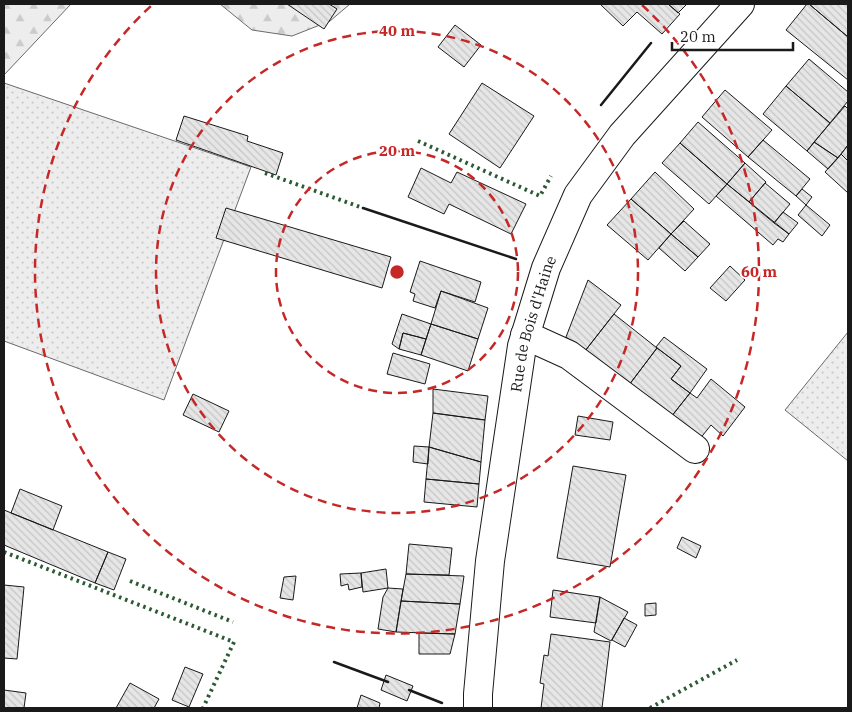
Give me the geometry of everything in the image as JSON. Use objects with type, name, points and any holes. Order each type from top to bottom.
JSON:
[{"type":"street","name":"Rue de Bois d'Haine","points":[[478,708],[490,561],[522,346],[546,268],[578,195],[622,135],[740,4]]},
{"type":"street","points":[[525,335],[569,355],[694,449]]},
{"type":"green space","points":[[4,4],[71,4],[4,75]]},
{"type":"green space","points":[[220,4],[350,4],[330,21],[292,36],[252,30]]},
{"type":"green space","points":[[4,83],[251,167],[164,400],[4,341]]},
{"type":"green space","points":[[848,332],[848,461],[785,410]]},
{"type":"building","points":[[287,4],[329,4],[337,9],[324,29]]},
{"type":"building","points":[[600,4],[668,4],[680,14],[662,34],[637,12],[623,26]]},
{"type":"building","points":[[668,4],[687,4],[678,13]]},
{"type":"building","points":[[807,4],[848,37],[848,80],[786,30]]},
{"type":"building","points":[[809,4],[848,4],[848,37]]},
{"type":"building","points":[[455,25],[481,45],[464,67],[438,47]]},
{"type":"building","points":[[809,59],[848,92],[848,101],[830,123],[786,86]]},
{"type":"building","points":[[482,83],[534,116],[500,168],[449,134]]},
{"type":"building","points":[[786,86],[830,123],[807,151],[763,114]]},
{"type":"building","points":[[725,90],[772,130],[748,157],[702,117]]},
{"type":"building","points":[[845,106],[848,109],[848,145],[838,158],[814,142]]},
{"type":"building","points":[[184,116],[248,136],[247,141],[283,153],[276,175],[176,140]]},
{"type":"building","points":[[698,122],[745,163],[727,184],[680,143]]},
{"type":"building","points":[[763,140],[810,179],[796,196],[748,157]]},
{"type":"building","points":[[814,142],[838,158],[828,169],[807,151]]},
{"type":"building","points":[[680,143],[727,184],[709,204],[662,163]]},
{"type":"building","points":[[848,145],[848,161],[841,154]]},
{"type":"building","points":[[841,154],[848,161],[848,193],[825,172]]},
{"type":"building","points":[[745,163],[766,182],[749,202],[727,184]]},
{"type":"building","points":[[421,168],[451,183],[457,172],[526,204],[511,234],[449,204],[444,214],[408,197]]},
{"type":"building","points":[[655,172],[694,209],[671,234],[631,199]]},
{"type":"building","points":[[765,183],[790,204],[774,223],[749,202]]},
{"type":"building","points":[[727,184],[789,234],[783,242],[778,239],[773,245],[716,196]]},
{"type":"building","points":[[802,189],[812,197],[806,205],[796,196]]},
{"type":"building","points":[[631,199],[671,234],[648,260],[607,225]]},
{"type":"building","points":[[806,205],[830,225],[822,236],[798,215]]},
{"type":"building","points":[[226,208],[391,257],[382,288],[216,238]]},
{"type":"building","points":[[783,212],[798,223],[789,234],[774,223]]},
{"type":"building","points":[[684,221],[710,244],[698,257],[671,234]]},
{"type":"building","points":[[671,234],[698,257],[685,271],[659,248]]},
{"type":"building","points":[[420,261],[481,282],[475,302],[441,291],[435,308],[413,301],[415,294],[410,292]]},
{"type":"building","points":[[730,266],[745,280],[726,301],[710,288]]},
{"type":"building","points":[[588,280],[621,305],[585,351],[566,337]]},
{"type":"building","points":[[441,291],[488,308],[478,339],[431,324]]},
{"type":"building","points":[[402,314],[431,324],[426,339],[403,333],[399,349],[392,344]]},
{"type":"building","points":[[614,314],[657,348],[629,385],[585,351]]},
{"type":"building","points":[[431,324],[478,339],[468,371],[421,355]]},
{"type":"building","points":[[403,333],[426,339],[421,355],[399,349]]},
{"type":"building","points":[[664,337],[707,369],[690,393],[671,379],[681,366],[656,347]]},
{"type":"building","points":[[657,348],[681,366],[671,379],[690,393],[671,417],[629,385]]},
{"type":"building","points":[[393,353],[430,364],[425,384],[387,374]]},
{"type":"building","points":[[711,379],[745,407],[723,436],[711,425],[699,440],[671,417],[690,393],[697,398]]},
{"type":"building","points":[[433,389],[488,396],[485,420],[433,413]]},
{"type":"building","points":[[193,394],[229,411],[219,432],[183,415]]},
{"type":"building","points":[[433,413],[485,420],[481,462],[429,447]]},
{"type":"building","points":[[578,416],[613,422],[610,440],[575,435]]},
{"type":"building","points":[[414,446],[429,447],[428,464],[413,462]]},
{"type":"building","points":[[429,447],[481,462],[479,484],[426,479]]},
{"type":"building","points":[[573,466],[626,475],[610,567],[557,558]]},
{"type":"building","points":[[426,479],[479,484],[477,507],[424,502]]},
{"type":"building","points":[[20,489],[62,506],[53,530],[11,513]]},
{"type":"building","points":[[4,510],[108,552],[95,583],[4,545]]},
{"type":"building","points":[[682,537],[701,546],[696,558],[677,548]]},
{"type":"building","points":[[409,544],[452,548],[449,575],[406,574]]},
{"type":"building","points":[[108,552],[126,559],[114,590],[95,583]]},
{"type":"building","points":[[386,569],[388,588],[363,592],[361,573]]},
{"type":"building","points":[[361,573],[362,587],[349,590],[348,584],[341,586],[340,574]]},
{"type":"building","points":[[406,574],[464,576],[460,604],[401,601]]},
{"type":"building","points":[[296,576],[293,600],[280,598],[284,577]]},
{"type":"building","points":[[4,585],[24,587],[17,659],[4,658]]},
{"type":"building","points":[[388,588],[403,589],[396,632],[378,629],[383,597]]},
{"type":"building","points":[[553,590],[600,597],[596,623],[550,617]]},
{"type":"building","points":[[600,597],[628,612],[611,641],[594,632]]},
{"type":"building","points":[[401,601],[460,604],[455,634],[396,632]]},
{"type":"building","points":[[656,603],[656,615],[645,616],[645,604]]},
{"type":"building","points":[[624,618],[637,625],[625,647],[612,640]]},
{"type":"building","points":[[419,633],[455,634],[450,654],[419,654]]},
{"type":"building","points":[[551,634],[610,642],[602,708],[541,708],[544,684],[540,683],[544,655],[548,656]]},
{"type":"building","points":[[185,667],[203,674],[189,707],[172,700]]},
{"type":"building","points":[[386,675],[413,686],[407,701],[381,690]]},
{"type":"building","points":[[130,683],[159,699],[154,708],[116,708]]},
{"type":"building","points":[[4,690],[26,693],[24,708],[4,708]]},
{"type":"building","points":[[361,695],[380,703],[379,708],[357,708]]},
{"type":"hedge","points":[[418,141],[540,196],[551,176]]},
{"type":"hedge","points":[[265,173],[363,208]]},
{"type":"hedge","points":[[4,552],[234,642],[203,708]]},
{"type":"hedge","points":[[130,581],[233,622]]},
{"type":"hedge","points":[[650,708],[737,660]]},
{"type":"wall","points":[[601,105],[651,43]]},
{"type":"wall","points":[[363,208],[516,259]]},
{"type":"wall","points":[[334,662],[388,682]]},
{"type":"wall","points":[[409,690],[442,703]]}]
